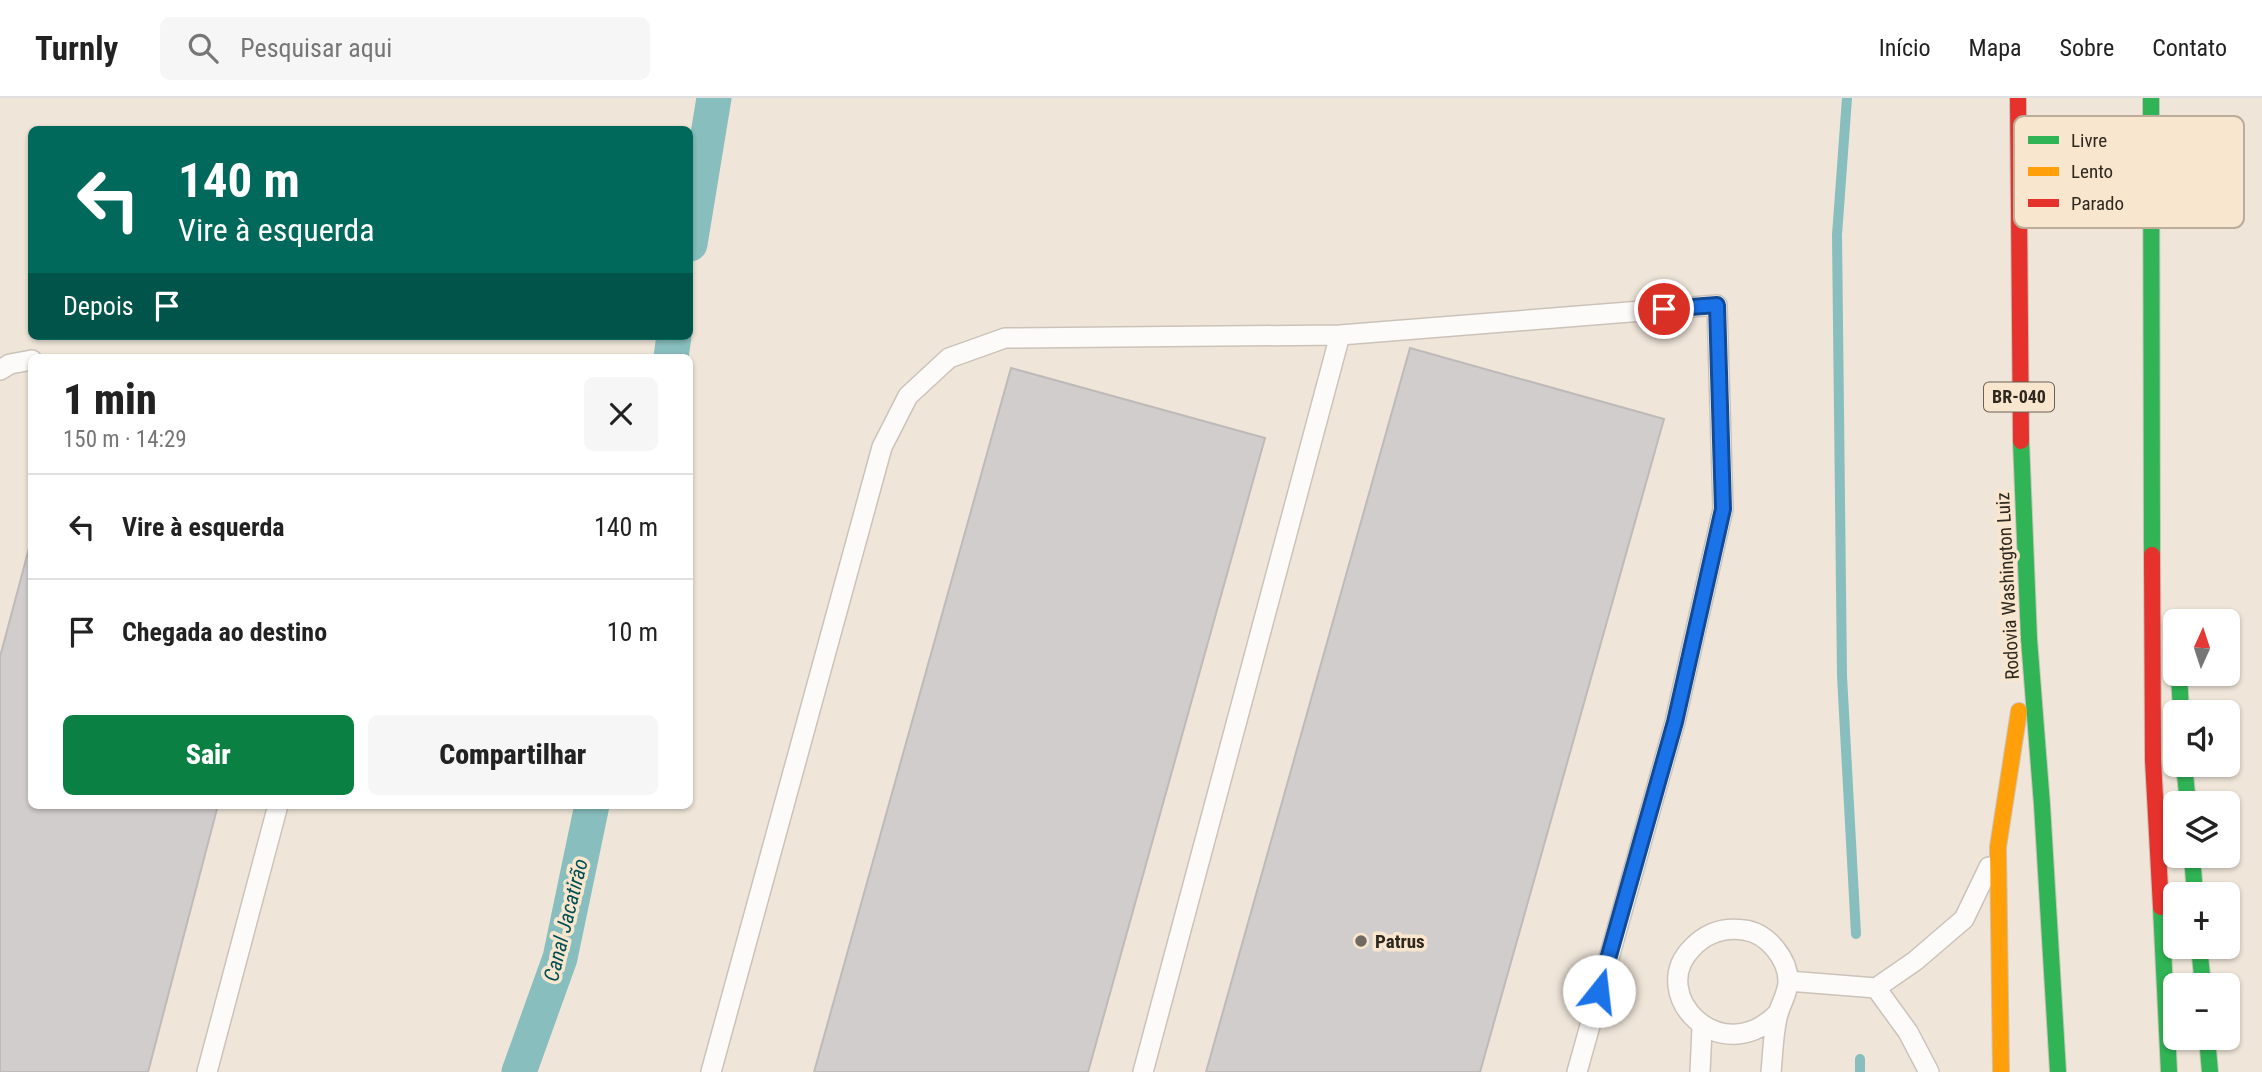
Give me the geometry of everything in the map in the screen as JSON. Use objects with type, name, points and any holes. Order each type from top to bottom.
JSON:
[{"type":"highway","name":"Rodovia Washington Luiz","points":[[2018,98],[2018,116]]},
{"type":"highway","points":[[2151,98],[2151,116]]},
{"type":"highway","name":"Rodovia Washington Luiz","points":[[2018,228],[2019,398],[2029,639],[2058,1072]]},
{"type":"highway","points":[[2151,228],[2153,760],[2169,1072]]},
{"type":"highway","points":[[2152,380],[2167,458]]},
{"type":"highway","points":[[2001,1072],[1998,847],[2029,639]]},
{"type":"highway","points":[[2208,1050],[2210,1072]]},
{"type":"lane","points":[[711,1072],[882,447],[908,396],[948,358],[1005,338],[1340,335],[1717,305],[1723,509],[1675,722],[1577,1072]]},
{"type":"lane","points":[[1143,1072],[1340,335]]},
{"type":"lane","points":[[0,370],[10,364],[28,361]]},
{"type":"lane","points":[[207,1072],[277,809]]},
{"type":"lane","points":[[1788,981],[1875,988],[1915,961],[1964,919],[1998,847]]},
{"type":"lane","points":[[1731,928],[1749,930],[1764,938],[1780,957],[1788,981],[1786,998],[1778,1013],[1766,1026],[1752,1034],[1734,1037],[1702,1028],[1689,1016],[1678,984],[1688,951],[1707,935],[1731,928]]},
{"type":"lane","points":[[1875,988],[1908,1032],[1929,1072]]},
{"type":"lane","points":[[1771,1072],[1778,1013]]},
{"type":"lane","points":[[1700,1072],[1702,1028]]},
{"type":"building","points":[[1410,348],[1664,419],[1480,1072],[1206,1072]]},
{"type":"building","points":[[1011,368],[1265,438],[1088,1072],[814,1072]]},
{"type":"building","points":[[28,552],[28,809],[217,809],[148,1072],[0,1072],[0,657]]},
{"type":"waterway","name":"Canal Jacatirão","points":[[693,226],[714,98]]},
{"type":"waterway","points":[[1847,98],[1837,235],[1842,676],[1856,934]]},
{"type":"waterway","name":"Canal Jacatirão","points":[[671,354],[673,340]]},
{"type":"waterway","name":"Canal Jacatirão","points":[[519,1072],[560,958],[591,809]]},
{"type":"waterway","points":[[1860,1059],[1860,1072]]},
{"type":"traffic: fast","points":[[2151,98],[2151,116]]},
{"type":"traffic: fast","points":[[2151,228],[2152,555]]},
{"type":"traffic: fast","points":[[2021,441],[2029,639],[2058,1072]]},
{"type":"traffic: fast","points":[[2180,686],[2180,700]]},
{"type":"traffic: fast","points":[[2185,777],[2187,791]]},
{"type":"traffic: fast","points":[[2193,868],[2194,882]]},
{"type":"traffic: fast","points":[[2161,907],[2169,1072]]},
{"type":"traffic: fast","points":[[2200,959],[2202,973]]},
{"type":"traffic: fast","points":[[2208,1050],[2210,1072]]},
{"type":"traffic: slow","points":[[2001,1072],[1998,847],[2019,711]]},
{"type":"traffic: jam","points":[[2018,98],[2018,116]]},
{"type":"traffic: jam","points":[[2019,228],[2021,441]]},
{"type":"traffic: jam","points":[[2152,555],[2153,760],[2161,907]]},
{"type":"place","name":"Patrus","points":[[1361,941]]},
{"type":"route","points":[[1599,991],[1675,722],[1723,509],[1717,305],[1664,309]]}]
